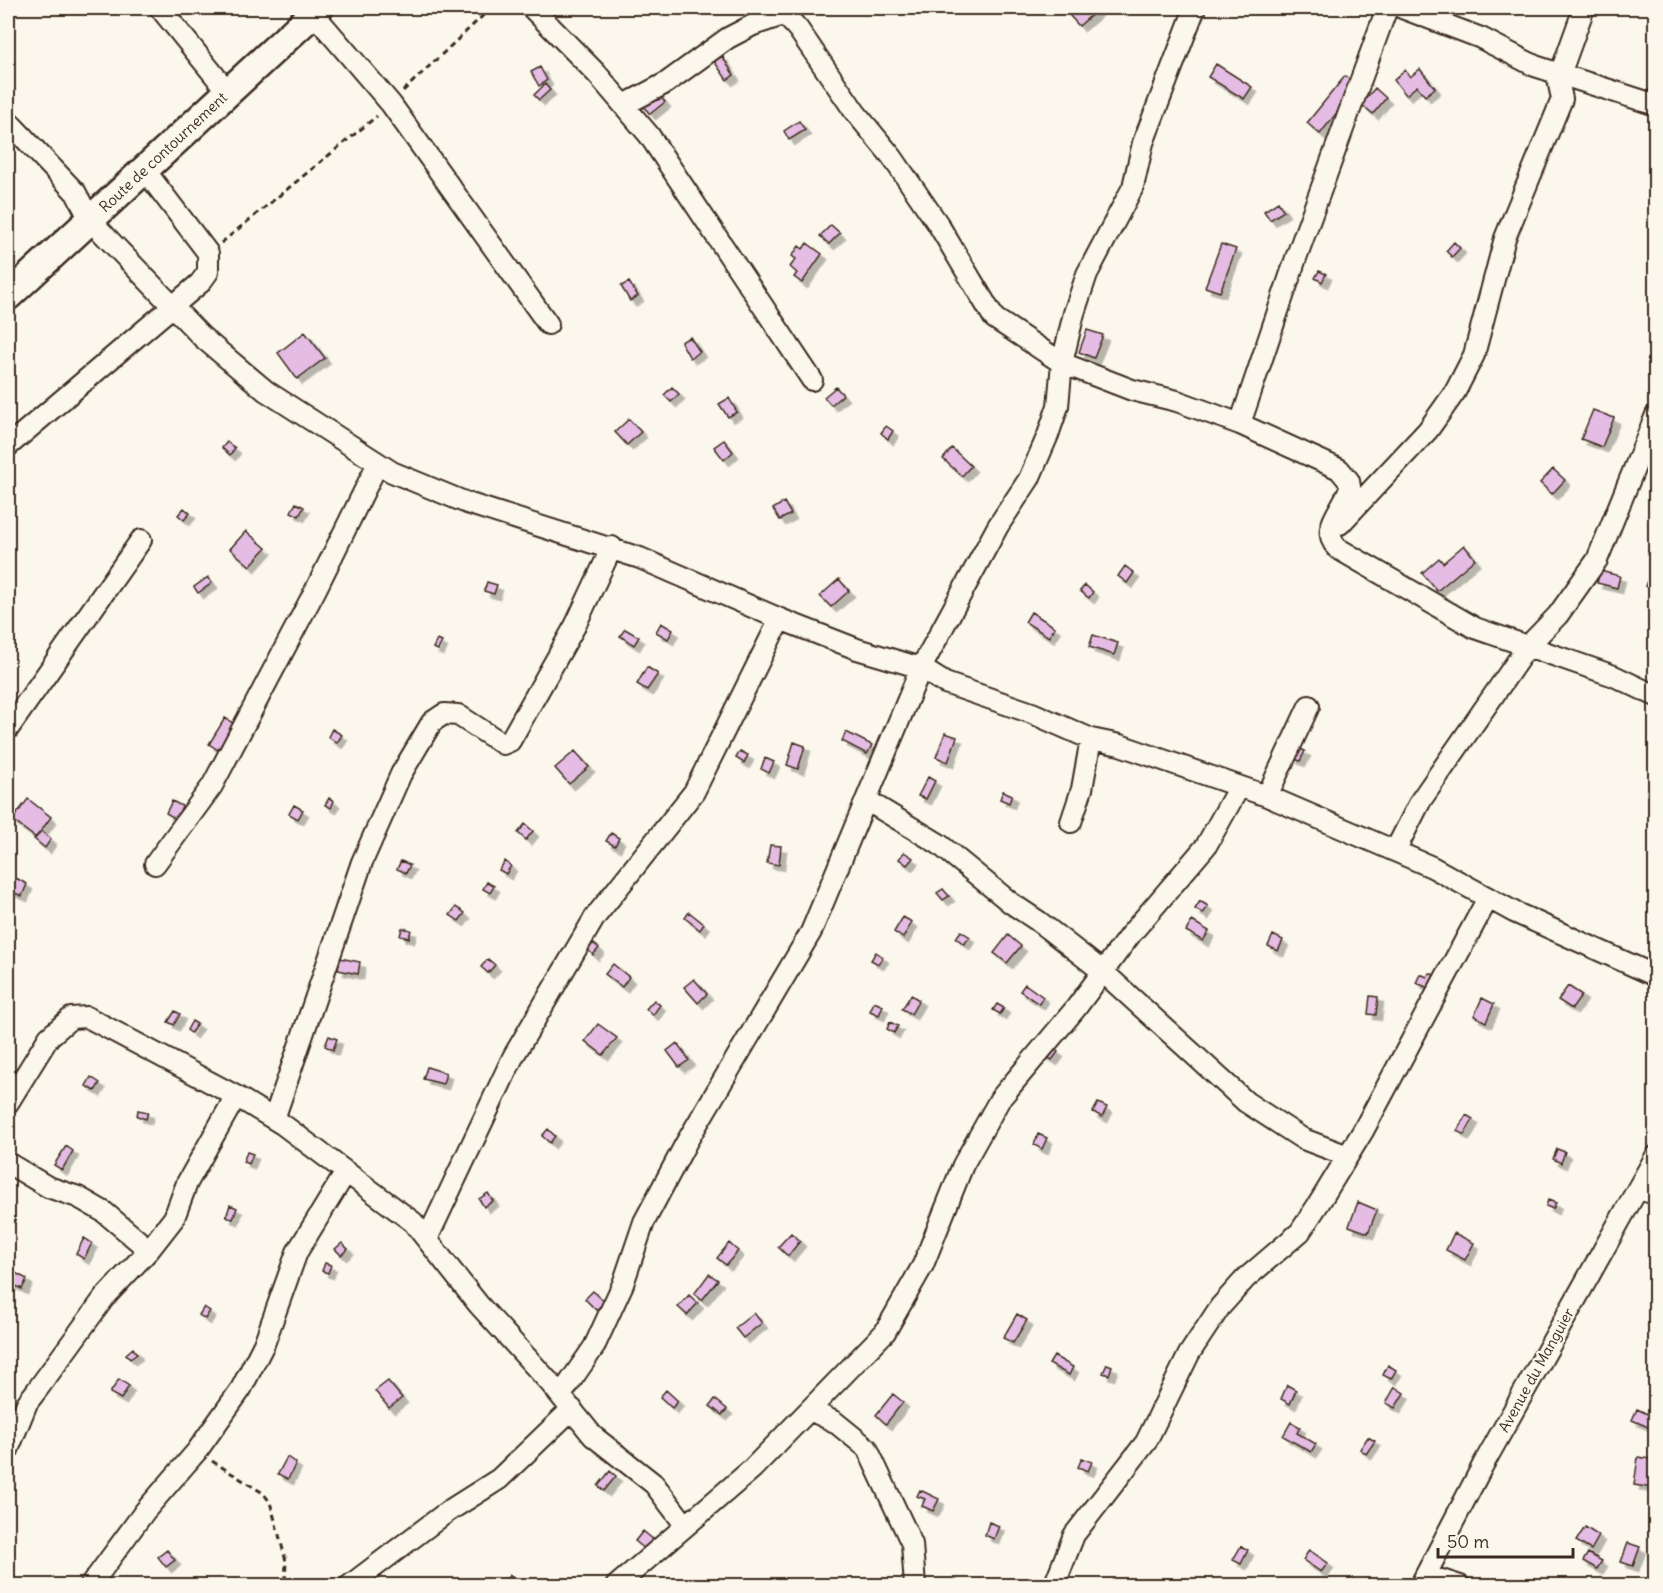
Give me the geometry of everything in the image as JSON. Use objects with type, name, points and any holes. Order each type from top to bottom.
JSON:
[{"type":"street","points":[[160,8],[228,92]]},
{"type":"street","points":[[532,8],[624,105],[649,135],[812,380]]},
{"type":"street","points":[[349,1586],[447,1512],[499,1479],[566,1402],[623,1284],[644,1222],[686,1143],[811,932],[921,668],[998,526],[1029,479],[1058,406],[1062,363],[1074,313],[1087,274],[1133,186],[1143,143],[1195,8]]},
{"type":"street","points":[[1240,424],[1296,258],[1333,161],[1348,110],[1365,74],[1388,8]]},
{"type":"street","points":[[1402,8],[1451,25],[1535,66],[1656,105]]},
{"type":"street","points":[[1330,535],[1428,430],[1455,392],[1474,355],[1505,238],[1562,99],[1559,75],[1584,8]]},
{"type":"street","points":[[316,10],[390,104],[548,324]]},
{"type":"street","name":"Route de contournement","points":[[8,296],[316,10]]},
{"type":"street","points":[[624,105],[666,83],[728,38],[783,11],[938,224],[989,312],[1062,363],[1132,390],[1177,401],[1240,424],[1342,471],[1350,487],[1330,527],[1330,535],[1337,548],[1475,628],[1614,676],[1656,696]]},
{"type":"street","points":[[8,122],[76,193],[90,220],[202,337],[266,392],[378,463],[466,503],[612,548],[780,619],[857,649],[921,668],[945,683],[1032,713],[1091,739],[1130,748],[1267,796],[1432,867],[1488,898],[1656,976]]},
{"type":"street","points":[[8,446],[105,365],[171,305],[200,283],[208,272],[208,254],[144,170]]},
{"type":"street","points":[[1395,851],[1421,800],[1527,647],[1558,615],[1597,560],[1656,416]]},
{"type":"street","points":[[155,864],[212,786],[316,589],[378,463]]},
{"type":"street","points":[[8,729],[141,540]]},
{"type":"street","points":[[274,1119],[358,873],[401,774],[432,722],[444,714],[458,715],[495,742],[503,744],[510,741],[575,626],[612,548]]},
{"type":"street","points":[[428,1237],[475,1133],[519,1047],[596,917],[694,792],[780,619]]},
{"type":"street","points":[[1267,796],[1309,706]]},
{"type":"street","points":[[1071,822],[1082,789],[1091,739]]},
{"type":"street","points":[[616,1586],[752,1469],[885,1332],[923,1265],[963,1166],[1000,1099],[1206,846],[1239,787]]},
{"type":"street","points":[[866,800],[939,844],[1011,903],[1102,971],[1246,1101],[1303,1139],[1348,1156]]},
{"type":"street","points":[[1054,1586],[1074,1535],[1146,1442],[1189,1354],[1220,1307],[1245,1279],[1300,1232],[1348,1156],[1488,898]]},
{"type":"street","points":[[8,1102],[49,1037],[71,1018],[87,1017],[236,1096],[274,1119],[413,1222],[428,1237],[479,1305],[566,1402],[592,1436],[654,1484],[686,1526]]},
{"type":"street","points":[[8,1449],[27,1403],[36,1390],[104,1299],[149,1250],[174,1218],[187,1183],[236,1096]]},
{"type":"street","name":"Avenue du Manguier","points":[[1423,1580],[1488,1456],[1647,1192],[1656,1156]]},
{"type":"street","points":[[8,1163],[48,1187],[78,1197],[104,1212],[149,1250]]},
{"type":"street","points":[[90,1586],[145,1511],[197,1451],[241,1389],[256,1362],[297,1252],[346,1172]]},
{"type":"street","points":[[810,1410],[835,1422],[867,1448],[912,1544],[915,1586]]},
{"type":"street","points":[[1423,1580],[1460,1586]]},
{"type":"path","points":[[208,254],[276,195],[359,132],[491,8]]},
{"type":"path","points":[[197,1451],[263,1493],[270,1502],[286,1561],[285,1586]]},
{"type":"building","points":[[1080,8],[1092,8],[1096,11],[1079,26],[1070,16]]},
{"type":"building","points":[[722,56],[734,75],[727,80],[714,61]]},
{"type":"building","points":[[1216,64],[1252,87],[1244,99],[1208,77]]},
{"type":"building","points":[[540,67],[547,80],[539,86],[531,72]]},
{"type":"building","points":[[1420,69],[1435,88],[1425,96],[1417,86],[1406,95],[1394,80],[1405,70],[1410,77]]},
{"type":"building","points":[[1345,76],[1358,86],[1320,134],[1307,123]]},
{"type":"building","points":[[545,84],[550,90],[539,100],[534,95]]},
{"type":"building","points":[[1375,88],[1386,98],[1373,114],[1361,104]]},
{"type":"building","points":[[658,94],[665,102],[650,114],[643,106]]},
{"type":"building","points":[[799,121],[805,130],[789,140],[784,131]]},
{"type":"building","points":[[1278,202],[1284,211],[1270,220],[1264,211]]},
{"type":"building","points":[[831,225],[840,233],[829,244],[820,236]]},
{"type":"building","points":[[1454,242],[1460,248],[1452,257],[1446,251]]},
{"type":"building","points":[[807,243],[822,254],[802,283],[794,277],[797,273],[790,267],[796,259],[792,256],[799,246],[803,249]]},
{"type":"building","points":[[1221,244],[1236,249],[1220,292],[1205,287]]},
{"type":"building","points":[[1319,271],[1326,274],[1322,282],[1315,278]]},
{"type":"building","points":[[629,282],[638,296],[630,301],[621,286]]},
{"type":"building","points":[[1087,330],[1103,335],[1094,358],[1079,352]]},
{"type":"building","points":[[305,332],[325,358],[297,379],[278,353]]},
{"type":"building","points":[[690,337],[700,352],[690,358],[681,342]]},
{"type":"building","points":[[672,387],[679,394],[671,402],[664,395]]},
{"type":"building","points":[[836,387],[843,395],[831,405],[824,397]]},
{"type":"building","points":[[729,398],[737,412],[728,417],[719,404]]},
{"type":"building","points":[[1593,410],[1614,418],[1602,447],[1581,439]]},
{"type":"building","points":[[629,419],[641,432],[627,445],[615,432]]},
{"type":"building","points":[[886,426],[893,431],[888,439],[881,433]]},
{"type":"building","points":[[724,440],[733,452],[724,460],[714,447]]},
{"type":"building","points":[[227,442],[235,448],[230,455],[222,448]]},
{"type":"building","points":[[952,448],[971,466],[962,476],[943,459]]},
{"type":"building","points":[[1553,469],[1565,480],[1552,494],[1540,483]]},
{"type":"building","points":[[784,502],[791,514],[780,520],[773,509]]},
{"type":"building","points":[[296,503],[304,507],[299,516],[291,512]]},
{"type":"building","points":[[184,508],[190,513],[184,520],[178,515]]},
{"type":"building","points":[[246,531],[266,548],[250,566],[230,549]]},
{"type":"building","points":[[1464,545],[1475,559],[1437,591],[1422,573],[1439,558],[1443,563]]},
{"type":"building","points":[[1656,562],[1656,591],[1645,586]]},
{"type":"building","points":[[1125,566],[1134,573],[1127,583],[1118,576]]},
{"type":"building","points":[[1600,571],[1620,576],[1617,588],[1597,583]]},
{"type":"building","points":[[208,577],[212,583],[198,593],[194,587]]},
{"type":"building","points":[[839,579],[849,591],[831,607],[820,596]]},
{"type":"building","points":[[487,582],[497,585],[494,594],[484,591]]},
{"type":"building","points":[[1085,585],[1093,592],[1089,598],[1080,591]]},
{"type":"building","points":[[1031,612],[1055,627],[1049,637],[1025,622]]},
{"type":"building","points":[[661,623],[673,630],[668,639],[656,632]]},
{"type":"building","points":[[625,629],[639,637],[634,645],[620,636]]},
{"type":"building","points":[[1093,635],[1118,643],[1114,655],[1089,647]]},
{"type":"building","points":[[437,640],[442,642],[438,650],[433,648]]},
{"type":"building","points":[[647,667],[658,674],[647,690],[637,684]]},
{"type":"building","points":[[225,718],[235,724],[218,750],[209,744]]},
{"type":"building","points":[[332,729],[342,735],[337,743],[328,737]]},
{"type":"building","points":[[846,732],[872,745],[867,754],[842,741]]},
{"type":"building","points":[[945,733],[957,737],[948,762],[936,757]]},
{"type":"building","points":[[794,742],[805,746],[798,769],[787,765]]},
{"type":"building","points":[[1297,748],[1305,751],[1300,761],[1292,758]]},
{"type":"building","points":[[575,751],[589,767],[569,784],[555,768]]},
{"type":"building","points":[[740,751],[748,755],[744,763],[736,758]]},
{"type":"building","points":[[765,758],[774,762],[769,773],[761,769]]},
{"type":"building","points":[[928,777],[935,781],[926,799],[918,796]]},
{"type":"building","points":[[1003,791],[1012,795],[1009,803],[1000,799]]},
{"type":"building","points":[[329,798],[334,801],[331,808],[325,805]]},
{"type":"building","points":[[28,799],[51,817],[36,838],[12,820]]},
{"type":"building","points":[[172,801],[182,806],[176,819],[166,813]]},
{"type":"building","points":[[294,805],[303,810],[298,819],[289,814]]},
{"type":"building","points":[[525,824],[533,831],[526,840],[518,833]]},
{"type":"building","points":[[41,831],[51,839],[45,848],[34,839]]},
{"type":"building","points":[[611,833],[619,838],[615,846],[606,841]]},
{"type":"building","points":[[770,845],[781,846],[779,865],[767,863]]},
{"type":"building","points":[[904,852],[913,858],[907,865],[899,859]]},
{"type":"building","points":[[401,861],[410,865],[406,873],[397,869]]},
{"type":"building","points":[[505,861],[511,866],[506,874],[499,870]]},
{"type":"building","points":[[16,878],[27,884],[22,896],[10,891]]},
{"type":"building","points":[[487,882],[494,886],[490,893],[483,889]]},
{"type":"building","points":[[943,889],[949,896],[943,900],[937,893]]},
{"type":"building","points":[[1200,901],[1208,906],[1203,914],[1195,909]]},
{"type":"building","points":[[456,907],[465,913],[459,921],[450,915]]},
{"type":"building","points":[[689,912],[704,924],[700,930],[685,918]]},
{"type":"building","points":[[903,917],[912,922],[903,938],[894,932]]},
{"type":"building","points":[[1192,921],[1209,931],[1203,941],[1186,931]]},
{"type":"building","points":[[402,928],[411,930],[409,938],[400,936]]},
{"type":"building","points":[[961,931],[970,937],[964,944],[956,938]]},
{"type":"building","points":[[1008,935],[1021,946],[1007,963],[994,953]]},
{"type":"building","points":[[1273,935],[1283,940],[1278,951],[1268,946]]},
{"type":"building","points":[[593,943],[599,948],[593,955],[588,950]]},
{"type":"building","points":[[876,952],[883,957],[878,964],[871,960]]},
{"type":"building","points":[[340,958],[360,962],[358,974],[338,970]]},
{"type":"building","points":[[488,959],[495,965],[488,973],[481,967]]},
{"type":"building","points":[[613,964],[629,977],[622,987],[605,974]]},
{"type":"building","points":[[1429,973],[1440,977],[1434,990],[1416,983],[1420,974],[1427,977]]},
{"type":"building","points":[[694,979],[707,994],[698,1003],[684,987]]},
{"type":"building","points":[[1025,984],[1043,997],[1039,1004],[1020,991]]},
{"type":"building","points":[[1568,986],[1582,995],[1572,1009],[1558,1000]]},
{"type":"building","points":[[911,995],[919,1000],[911,1014],[902,1009]]},
{"type":"building","points":[[1370,996],[1378,997],[1376,1015],[1368,1014]]},
{"type":"building","points":[[1482,998],[1494,1004],[1486,1022],[1474,1016]]},
{"type":"building","points":[[654,1000],[660,1005],[653,1015],[646,1009]]},
{"type":"building","points":[[874,1002],[883,1006],[879,1015],[870,1011]]},
{"type":"building","points":[[997,1004],[1004,1008],[1000,1014],[993,1010]]},
{"type":"building","points":[[175,1011],[180,1014],[174,1025],[168,1022]]},
{"type":"building","points":[[192,1021],[197,1024],[191,1033],[187,1030]]},
{"type":"building","points":[[890,1022],[898,1026],[894,1033],[887,1029]]},
{"type":"building","points":[[598,1024],[617,1038],[603,1055],[585,1041]]},
{"type":"building","points":[[329,1036],[337,1039],[333,1050],[325,1046]]},
{"type":"building","points":[[677,1043],[689,1060],[679,1067],[667,1051]]},
{"type":"building","points":[[1049,1046],[1058,1052],[1052,1060],[1043,1054]]},
{"type":"building","points":[[427,1067],[446,1073],[443,1084],[423,1079]]},
{"type":"building","points":[[91,1077],[100,1083],[95,1091],[86,1086]]},
{"type":"building","points":[[1098,1103],[1107,1107],[1102,1117],[1093,1112]]},
{"type":"building","points":[[138,1110],[148,1112],[146,1119],[137,1116]]},
{"type":"building","points":[[1466,1115],[1473,1119],[1464,1135],[1457,1131]]},
{"type":"building","points":[[548,1129],[555,1136],[550,1143],[542,1136]]},
{"type":"building","points":[[1038,1134],[1047,1138],[1042,1149],[1034,1145]]},
{"type":"building","points":[[66,1146],[73,1151],[62,1170],[54,1165]]},
{"type":"building","points":[[1557,1149],[1565,1152],[1561,1163],[1553,1159]]},
{"type":"building","points":[[247,1152],[253,1154],[249,1164],[243,1162]]},
{"type":"building","points":[[488,1193],[493,1201],[484,1207],[479,1199]]},
{"type":"building","points":[[1548,1200],[1556,1203],[1553,1209],[1546,1206]]},
{"type":"building","points":[[1358,1202],[1377,1210],[1368,1233],[1349,1226]]},
{"type":"building","points":[[230,1205],[237,1208],[233,1219],[226,1217]]},
{"type":"building","points":[[791,1233],[800,1241],[788,1256],[778,1247]]},
{"type":"building","points":[[1454,1233],[1474,1243],[1465,1260],[1446,1250]]},
{"type":"building","points":[[84,1238],[92,1243],[84,1259],[76,1254]]},
{"type":"building","points":[[342,1243],[348,1249],[341,1255],[335,1249]]},
{"type":"building","points":[[729,1243],[738,1251],[726,1265],[717,1258]]},
{"type":"building","points":[[325,1263],[331,1265],[328,1273],[322,1271]]},
{"type":"building","points":[[8,1269],[27,1279],[22,1289],[8,1282]]},
{"type":"building","points":[[709,1274],[718,1280],[702,1300],[694,1294]]},
{"type":"building","points":[[593,1291],[605,1302],[596,1310],[585,1299]]},
{"type":"building","points":[[689,1295],[698,1303],[687,1315],[678,1307]]},
{"type":"building","points":[[204,1307],[210,1311],[205,1319],[199,1315]]},
{"type":"building","points":[[754,1313],[762,1323],[743,1338],[735,1328]]},
{"type":"building","points":[[1017,1314],[1027,1320],[1013,1343],[1003,1338]]},
{"type":"building","points":[[133,1348],[137,1354],[130,1359],[126,1354]]},
{"type":"building","points":[[1054,1356],[1073,1367],[1069,1375],[1049,1364]]},
{"type":"building","points":[[1107,1364],[1112,1366],[1109,1375],[1103,1373]]},
{"type":"building","points":[[1388,1365],[1396,1370],[1391,1379],[1383,1375]]},
{"type":"building","points":[[119,1379],[129,1386],[121,1399],[110,1393]]},
{"type":"building","points":[[388,1381],[402,1398],[389,1408],[375,1391]]},
{"type":"building","points":[[1287,1385],[1296,1390],[1290,1404],[1281,1399]]},
{"type":"building","points":[[1395,1387],[1404,1393],[1395,1408],[1386,1403]]},
{"type":"building","points":[[666,1390],[678,1401],[672,1408],[660,1397]]},
{"type":"building","points":[[893,1394],[903,1402],[886,1424],[876,1415]]},
{"type":"building","points":[[715,1399],[727,1409],[722,1415],[710,1406]]},
{"type":"building","points":[[1637,1409],[1656,1418],[1655,1430],[1632,1420]]},
{"type":"building","points":[[1291,1422],[1300,1427],[1297,1433],[1316,1444],[1311,1452],[1283,1436]]},
{"type":"building","points":[[1368,1437],[1375,1441],[1366,1454],[1360,1449]]},
{"type":"building","points":[[287,1457],[296,1463],[288,1479],[278,1474]]},
{"type":"building","points":[[1638,1457],[1656,1460],[1653,1488],[1634,1485]]},
{"type":"building","points":[[1082,1458],[1092,1462],[1088,1471],[1078,1467]]},
{"type":"building","points":[[610,1471],[616,1476],[604,1491],[598,1486]]},
{"type":"building","points":[[920,1490],[939,1499],[933,1511],[922,1506],[925,1499],[917,1496]]},
{"type":"building","points":[[989,1522],[999,1526],[994,1539],[985,1535]]},
{"type":"building","points":[[1585,1527],[1599,1536],[1591,1550],[1576,1541]]},
{"type":"building","points":[[643,1531],[654,1540],[646,1550],[635,1541]]},
{"type":"building","points":[[1628,1543],[1640,1547],[1633,1566],[1621,1562]]},
{"type":"building","points":[[1241,1546],[1248,1550],[1241,1564],[1233,1560]]},
{"type":"building","points":[[167,1550],[175,1560],[166,1567],[158,1557]]},
{"type":"building","points":[[1309,1550],[1328,1563],[1321,1572],[1303,1560]]},
{"type":"building","points":[[1588,1553],[1602,1561],[1597,1569],[1583,1561]]},
{"type":"building","points":[[510,1575],[516,1581],[507,1586],[503,1582]]}]
